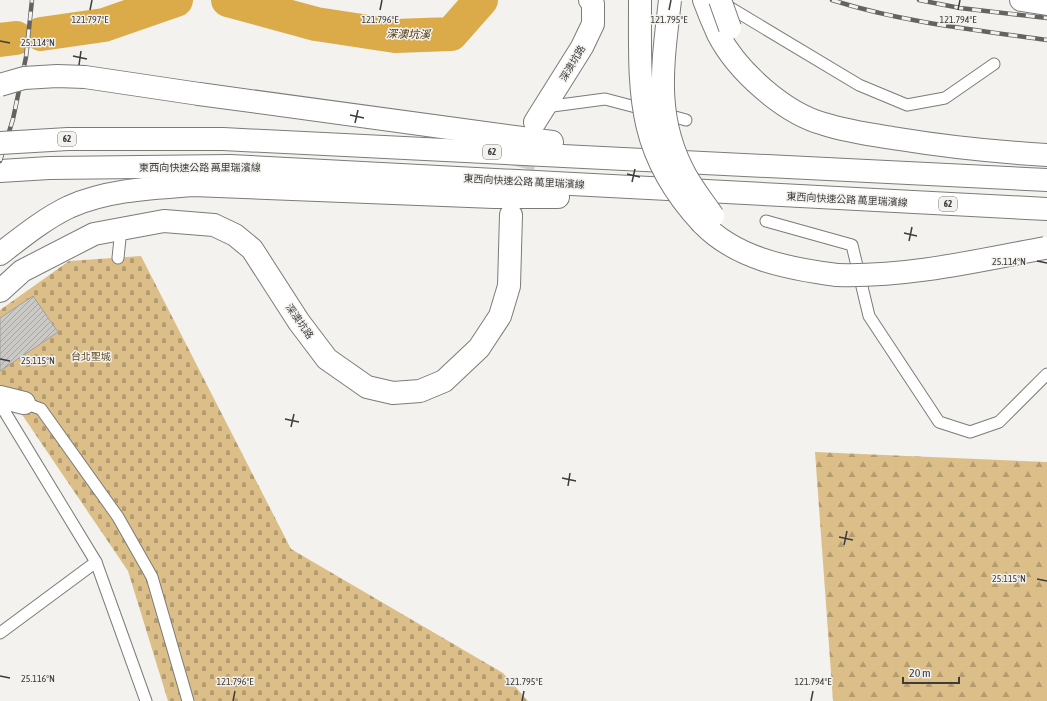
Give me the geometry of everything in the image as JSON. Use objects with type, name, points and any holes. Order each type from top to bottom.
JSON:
[{"type":"main road","points":[[640,0],[640,84],[644,114],[653,149],[670,184],[708,219],[752,248],[778,260],[814,272],[837,275],[914,272],[1046,248]]},
{"type":"main road","points":[[670,0],[662,77],[664,106],[671,141],[708,219]]},
{"type":"main road","points":[[1021,0],[1047,4]]},
{"type":"main road","name":"深澳坑路","points":[[540,115],[582,47],[593,24],[593,1]]},
{"type":"main road","points":[[712,3],[755,65],[776,86],[795,101],[817,114],[859,132]]},
{"type":"main road","points":[[712,3],[718,35],[732,55],[775,99],[800,115],[818,122],[859,132],[972,150],[1047,155]]},
{"type":"main road","points":[[0,85],[24,78],[58,76],[85,77],[698,162]]},
{"type":"main road","name":"62","points":[[0,143],[68,139],[223,139],[1047,180]]},
{"type":"main road","name":"東西向快速公路 萬里瑞濱線","points":[[0,171],[49,168],[230,166],[1046,209]]},
{"type":"main road","points":[[0,254],[42,223],[69,207],[94,198],[126,191],[193,185],[494,197],[631,197],[725,192]]},
{"type":"main road","name":"深澳坑路","points":[[0,292],[22,271],[94,234],[164,221],[214,225],[235,235],[252,249],[299,322],[327,359],[367,387],[393,394],[420,391],[444,382],[479,348],[500,316],[509,286],[511,215]]},
{"type":"main road","points":[[0,397],[24,403]]},
{"type":"lane","points":[[712,3],[859,85],[907,105],[945,98],[994,64]]},
{"type":"lane","points":[[540,115],[605,99],[686,120]]},
{"type":"lane","points":[[766,220],[852,245],[868,316],[939,422],[970,432],[1000,422],[1047,374]]},
{"type":"lane","points":[[118,258],[121,229]]},
{"type":"lane","points":[[24,403],[41,409],[118,517],[152,577],[188,701]]},
{"type":"lane","points":[[0,404],[96,562],[146,701]]},
{"type":"lane","points":[[0,633],[96,562]]},
{"type":"green space","name":"台北聖城","points":[[141,256],[291,549],[503,673],[528,701],[168,701],[128,571],[4,388],[0,387],[0,310],[69,261]]},
{"type":"green space","points":[[815,452],[1047,462],[1047,701],[833,701]]},
{"type":"building","points":[[33,296],[58,332],[0,371],[0,318]]},
{"type":"waterway","name":"深澳坑溪","points":[[41,34],[104,25],[176,0]]},
{"type":"waterway","name":"深澳坑溪","points":[[228,0],[316,24],[395,36],[451,34],[481,0]]},
{"type":"waterway","name":"深澳坑溪","points":[[0,40],[16,38]]},
{"type":"tunnel","points":[[515,200],[531,137]]},
{"type":"railway","points":[[0,161],[13,119],[26,57],[32,0]]},
{"type":"railway","points":[[832,0],[858,8],[911,20],[1047,40]]},
{"type":"railway","points":[[919,0],[960,8],[1047,18]]}]
